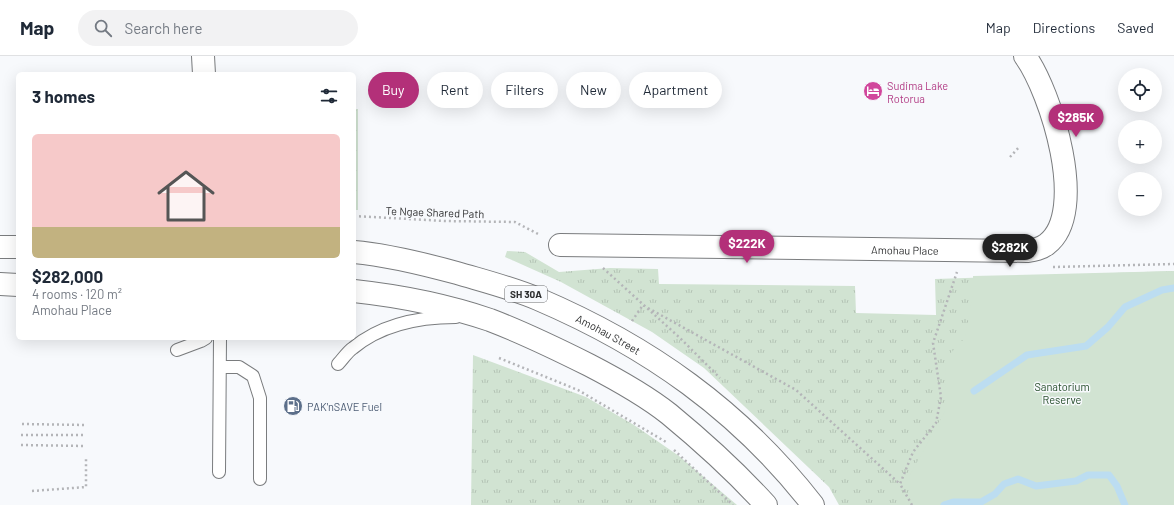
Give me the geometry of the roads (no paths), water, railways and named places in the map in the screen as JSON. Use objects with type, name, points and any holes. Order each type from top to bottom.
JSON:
[{"type":"main road","points":[[203,56],[204,72]]},
{"type":"main road","name":"Amohau Place","points":[[560,245],[1012,251],[1038,249],[1046,245],[1054,237],[1063,220],[1066,193],[1065,172],[1059,141],[1046,99],[1031,63],[1025,56]]},
{"type":"main road","points":[[0,247],[16,246]]},
{"type":"main road","name":"Amohau Street","points":[[357,251],[425,264],[503,286],[537,298],[620,338],[674,372],[717,405],[746,431],[790,476],[813,505]]},
{"type":"main road","points":[[0,284],[16,285]]},
{"type":"main road","points":[[356,291],[405,298],[477,316],[560,350],[624,384],[674,418],[708,448],[766,505]]},
{"type":"lane","points":[[338,364],[352,348],[375,332],[397,324],[436,317],[477,316]]},
{"type":"lane","points":[[177,350],[203,340]]},
{"type":"lane","points":[[219,472],[220,340]]},
{"type":"lane","points":[[220,367],[239,367],[253,376],[260,398],[260,479]]},
{"type":"waterway","points":[[974,391],[1027,355],[1086,346],[1108,327],[1125,307],[1162,290],[1174,288]]},
{"type":"waterway","points":[[944,505],[953,502],[981,502],[995,494],[1004,484],[1018,479],[1036,486],[1076,481],[1088,475],[1109,475],[1117,486],[1125,505]]},
{"type":"place","name":"Sudima Lake Rotorua","points":[[873,91]]},
{"type":"place","name":"PAK'nSAVE Fuel","points":[[293,406]]},
{"type":"park label","name":"Sanatorium Reserve","points":[[1062,392]]}]
